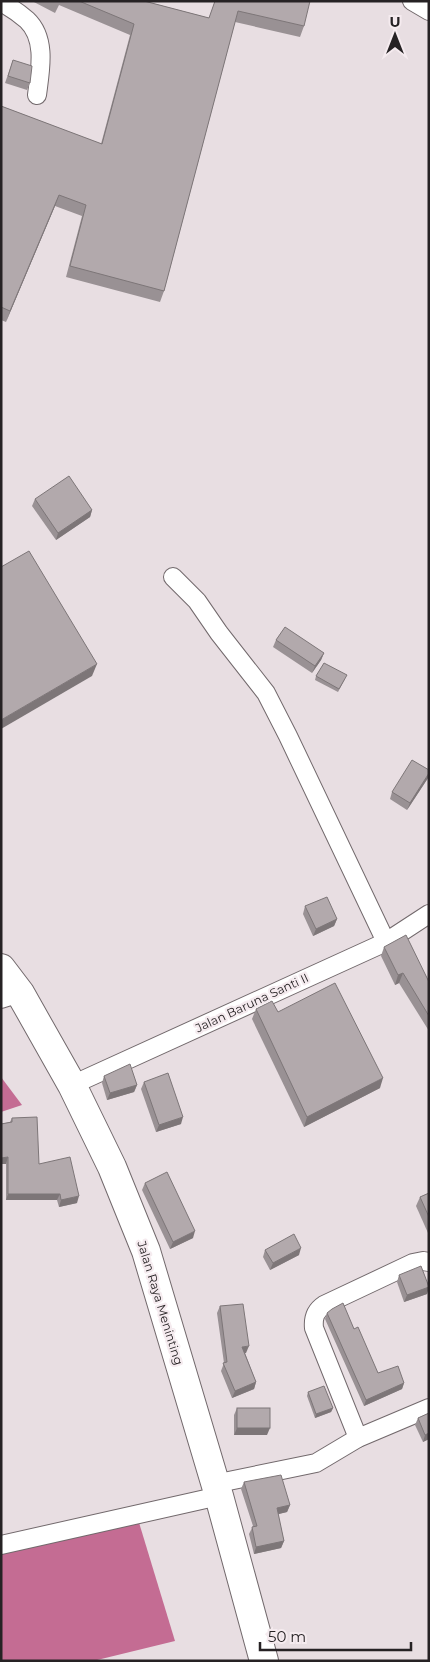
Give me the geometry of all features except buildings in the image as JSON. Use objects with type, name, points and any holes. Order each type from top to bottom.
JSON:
[{"type":"highway","name":"Jalan Raya Meninting","points":[[1,968],[11,996],[72,1085],[112,1167],[146,1252],[217,1490],[264,1661]]},
{"type":"street","points":[[412,1],[429,10]]},
{"type":"street","points":[[1,2],[28,21],[39,41],[41,49],[37,95]]},
{"type":"street","points":[[173,577],[197,601],[219,633],[266,693],[386,942]]},
{"type":"street","name":"Jalan Baruna Santi II","points":[[72,1085],[386,942],[429,914]]},
{"type":"street","points":[[358,1438],[314,1328],[314,1316],[324,1306],[413,1263],[429,1262]]},
{"type":"street","points":[[1,1545],[316,1463],[358,1438],[429,1408]]},
{"type":"shaded area","points":[[1,1077],[22,1105],[1,1112]]},
{"type":"shaded area","points":[[137,1516],[175,1641],[93,1661],[1,1661],[1,1545]]}]
